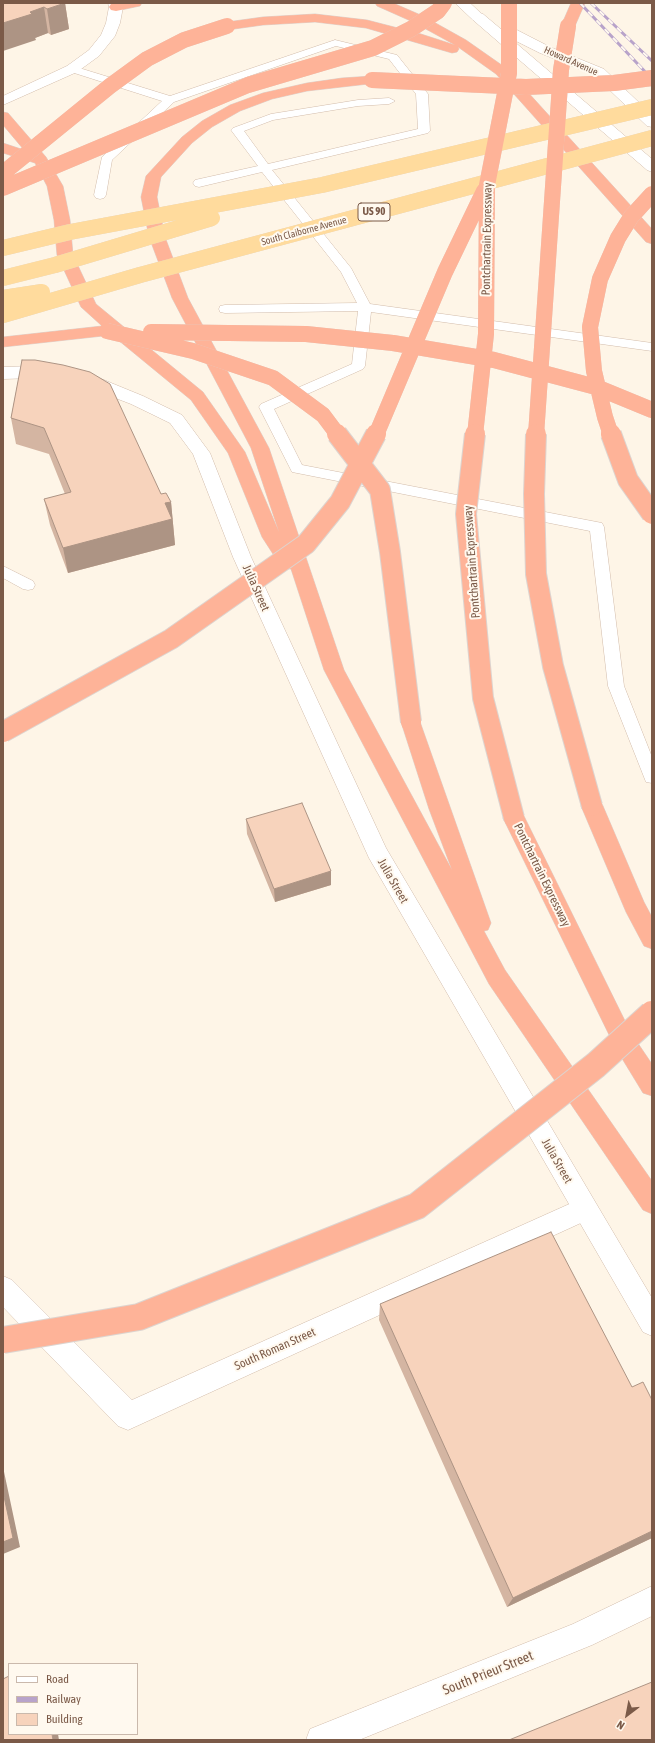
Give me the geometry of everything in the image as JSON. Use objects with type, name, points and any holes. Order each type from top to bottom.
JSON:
[{"type":"highway","points":[[116,5],[135,3]]},
{"type":"highway","points":[[382,3],[418,19],[454,40],[501,71],[652,239]]},
{"type":"highway","points":[[3,188],[164,119],[248,86],[306,67],[373,48],[411,29],[438,11],[444,3]]},
{"type":"highway","name":"Pontchartrain Expressway","points":[[508,3],[509,73],[487,185],[486,334],[466,514],[483,698],[514,818],[624,1040],[652,1085]]},
{"type":"highway","points":[[570,3],[561,70],[537,405],[534,494],[536,574],[553,666],[592,806],[634,904],[652,939]]},
{"type":"highway","points":[[568,26],[578,3]]},
{"type":"highway","points":[[3,172],[54,133],[110,86],[147,59],[184,40],[226,26],[263,20],[315,18],[367,24],[454,50],[501,71]]},
{"type":"highway","points":[[652,78],[614,83],[526,87],[372,80],[342,82],[307,87],[268,96],[234,108],[207,124],[187,140],[154,176],[150,197],[157,237],[180,298],[260,448],[334,670],[497,977],[652,1202]]},
{"type":"highway","points":[[3,116],[41,160],[55,186],[62,220],[65,255],[89,307],[198,396],[236,452],[269,532],[309,595]]},
{"type":"highway","points":[[3,148],[41,160]]},
{"type":"highway","points":[[3,732],[171,639],[306,544],[340,502],[380,427],[445,272],[487,185]]},
{"type":"highway","points":[[652,194],[631,217],[618,238],[600,279],[590,327],[594,371],[605,416],[628,480],[652,514]]},
{"type":"highway","points":[[107,331],[193,351],[273,378],[323,415],[380,490],[390,552],[411,722],[440,809],[464,874],[497,977]]},
{"type":"highway","points":[[3,342],[107,331],[306,334],[394,343],[501,362],[596,387],[652,410]]},
{"type":"highway","points":[[3,1340],[139,1317],[417,1206],[596,1065],[652,1014]]},
{"type":"main road","points":[[3,248],[70,232],[322,185],[652,107]]},
{"type":"main road","name":"South Claiborne Avenue","points":[[3,316],[140,275],[652,138]]},
{"type":"main road","points":[[3,278],[55,265],[322,185]]},
{"type":"main road","points":[[3,298],[140,275]]},
{"type":"street","points":[[462,3],[652,167]]},
{"type":"street","points":[[3,101],[72,69],[94,53],[108,36],[113,23],[116,5]]},
{"type":"street","name":"Howard Avenue","points":[[478,16],[545,50],[599,72],[652,123]]},
{"type":"street","name":"Julia Street","points":[[3,373],[34,372],[94,382],[137,400],[176,419],[201,453],[246,564],[377,852],[652,1322]]},
{"type":"street","name":"South Roman Street","points":[[3,1289],[128,1416],[585,1209]]},
{"type":"street","name":"South Prieur Street","points":[[321,1740],[582,1635],[652,1601]]},
{"type":"lane","points":[[100,195],[106,159],[170,100],[335,43],[393,57],[422,94],[424,131],[199,183]]},
{"type":"lane","points":[[72,69],[170,100]]},
{"type":"lane","points":[[389,101],[358,103],[271,117],[237,130],[265,168],[347,271],[365,307],[358,366],[266,408],[297,468],[597,527],[616,686],[652,777]]},
{"type":"lane","points":[[225,309],[365,307],[652,347]]},
{"type":"lane","points":[[3,571],[28,585]]},
{"type":"building","points":[[3,3],[65,3],[47,9],[44,7],[30,12],[32,14],[3,23]]},
{"type":"building","points":[[22,360],[35,360],[90,372],[110,384],[161,494],[166,493],[171,502],[165,503],[172,519],[63,548],[44,499],[71,492],[44,428],[11,418]]},
{"type":"building","points":[[302,803],[331,871],[274,889],[246,819]]},
{"type":"building","points":[[551,1232],[632,1387],[643,1382],[652,1400],[652,1531],[513,1598],[380,1304]]},
{"type":"building","points":[[3,1492],[13,1538],[3,1542]]},
{"type":"building","points":[[8,1676],[8,1735],[52,1735],[53,1740],[3,1740],[3,1679]]},
{"type":"building","points":[[652,1682],[652,1740],[509,1740]]},
{"type":"railway","points":[[580,3],[652,79]]},
{"type":"railway","points":[[591,3],[652,61]]}]
